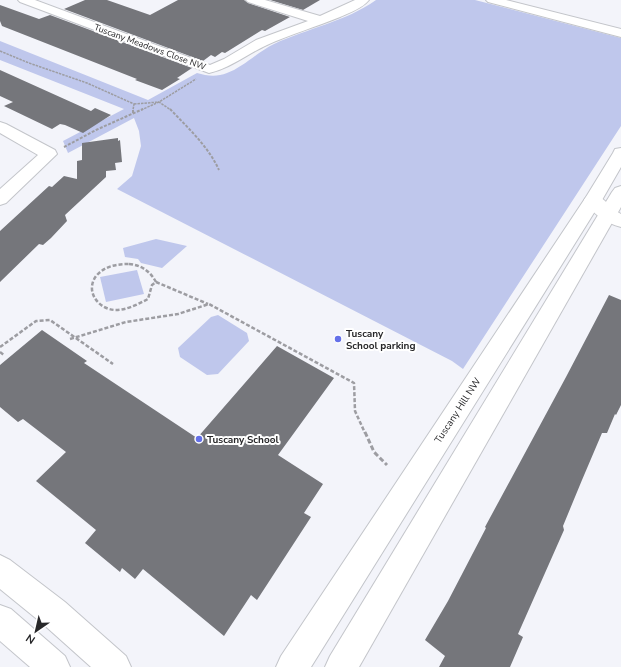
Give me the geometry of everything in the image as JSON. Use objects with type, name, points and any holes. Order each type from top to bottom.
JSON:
[{"type":"street","name":"Tuscany Meadows Close NW","points":[[24,0],[209,69],[219,67],[260,43],[337,14],[363,0]]},
{"type":"street","points":[[40,5],[56,0]]},
{"type":"street","points":[[252,0],[319,20]]},
{"type":"street","points":[[492,0],[621,33]]},
{"type":"street","points":[[516,0],[621,26]]},
{"type":"street","points":[[0,127],[49,154],[0,198]]},
{"type":"street","name":"Tuscany Hill NW","points":[[341,667],[613,206],[621,153]]},
{"type":"street","name":"Tuscany Hill NW","points":[[292,667],[613,206]]},
{"type":"street","points":[[0,570],[54,613],[115,667]]},
{"type":"street","points":[[0,620],[54,667]]},
{"type":"path","points":[[0,51],[29,63],[87,83],[134,104],[159,102],[175,112],[214,159],[219,170]]},
{"type":"path","points":[[49,154],[96,130],[159,102],[205,74],[209,69]]},
{"type":"path","points":[[133,113],[134,104]]},
{"type":"path","points":[[156,282],[152,285],[148,299],[122,310],[110,310],[100,306],[93,298],[92,283],[98,274],[111,267],[125,264],[140,266],[152,274],[156,282],[209,304],[300,352],[354,383],[355,411],[374,452],[387,465]]},
{"type":"path","points":[[70,340],[126,322],[178,314],[209,304]]},
{"type":"path","points":[[0,347],[36,321],[50,320],[113,364]]},
{"type":"path","points":[[0,352],[4,355]]},
{"type":"shaded area","points":[[376,0],[475,0],[621,38],[621,126],[463,369],[452,361],[117,189],[132,176],[141,146],[139,131],[134,118],[68,153],[63,141],[124,109],[0,60],[0,41],[148,100],[197,73],[216,76],[233,71],[274,44],[352,14]]},
{"type":"shaded area","points":[[156,239],[187,246],[162,268],[141,263],[138,259],[125,257],[123,248]]},
{"type":"shaded area","points":[[137,270],[144,294],[106,302],[100,277]]},
{"type":"shaded area","points":[[218,315],[247,333],[249,341],[218,374],[207,375],[180,357],[178,348],[211,317]]},
{"type":"building","points":[[85,0],[107,0],[150,15],[178,0],[244,0],[248,3],[290,17],[265,31],[262,30],[225,53],[222,52],[215,57],[211,55],[203,61],[64,9]]},
{"type":"building","points":[[270,0],[320,0],[303,10]]},
{"type":"building","points":[[0,5],[39,19],[50,15],[192,68],[177,78],[180,79],[162,90],[2,26],[0,21]]},
{"type":"building","points":[[0,70],[91,111],[95,108],[111,115],[83,133],[60,124],[52,129],[4,106],[13,102],[0,96]]},
{"type":"building","points":[[118,138],[118,141],[120,140],[122,162],[115,163],[116,170],[106,171],[106,177],[65,215],[67,221],[51,238],[43,245],[39,244],[0,282],[0,231],[49,186],[52,187],[64,176],[77,179],[77,161],[82,160],[82,143]]},
{"type":"building","points":[[609,295],[621,300],[621,405],[616,415],[615,414],[607,433],[602,433],[582,480],[563,526],[564,530],[518,634],[523,637],[510,667],[439,667],[445,656],[425,640],[448,601],[486,528],[485,527]]},
{"type":"building","points":[[42,330],[87,361],[84,363],[197,438],[277,346],[334,378],[278,455],[323,484],[304,513],[311,517],[257,600],[251,595],[224,636],[143,569],[135,579],[122,568],[120,572],[85,543],[96,530],[36,481],[66,452],[23,419],[18,422],[0,407],[0,365]]},
{"type":"place","name":"Tuscany School parking","points":[[338,339]]},
{"type":"place","name":"Tuscany School","points":[[199,439]]}]
